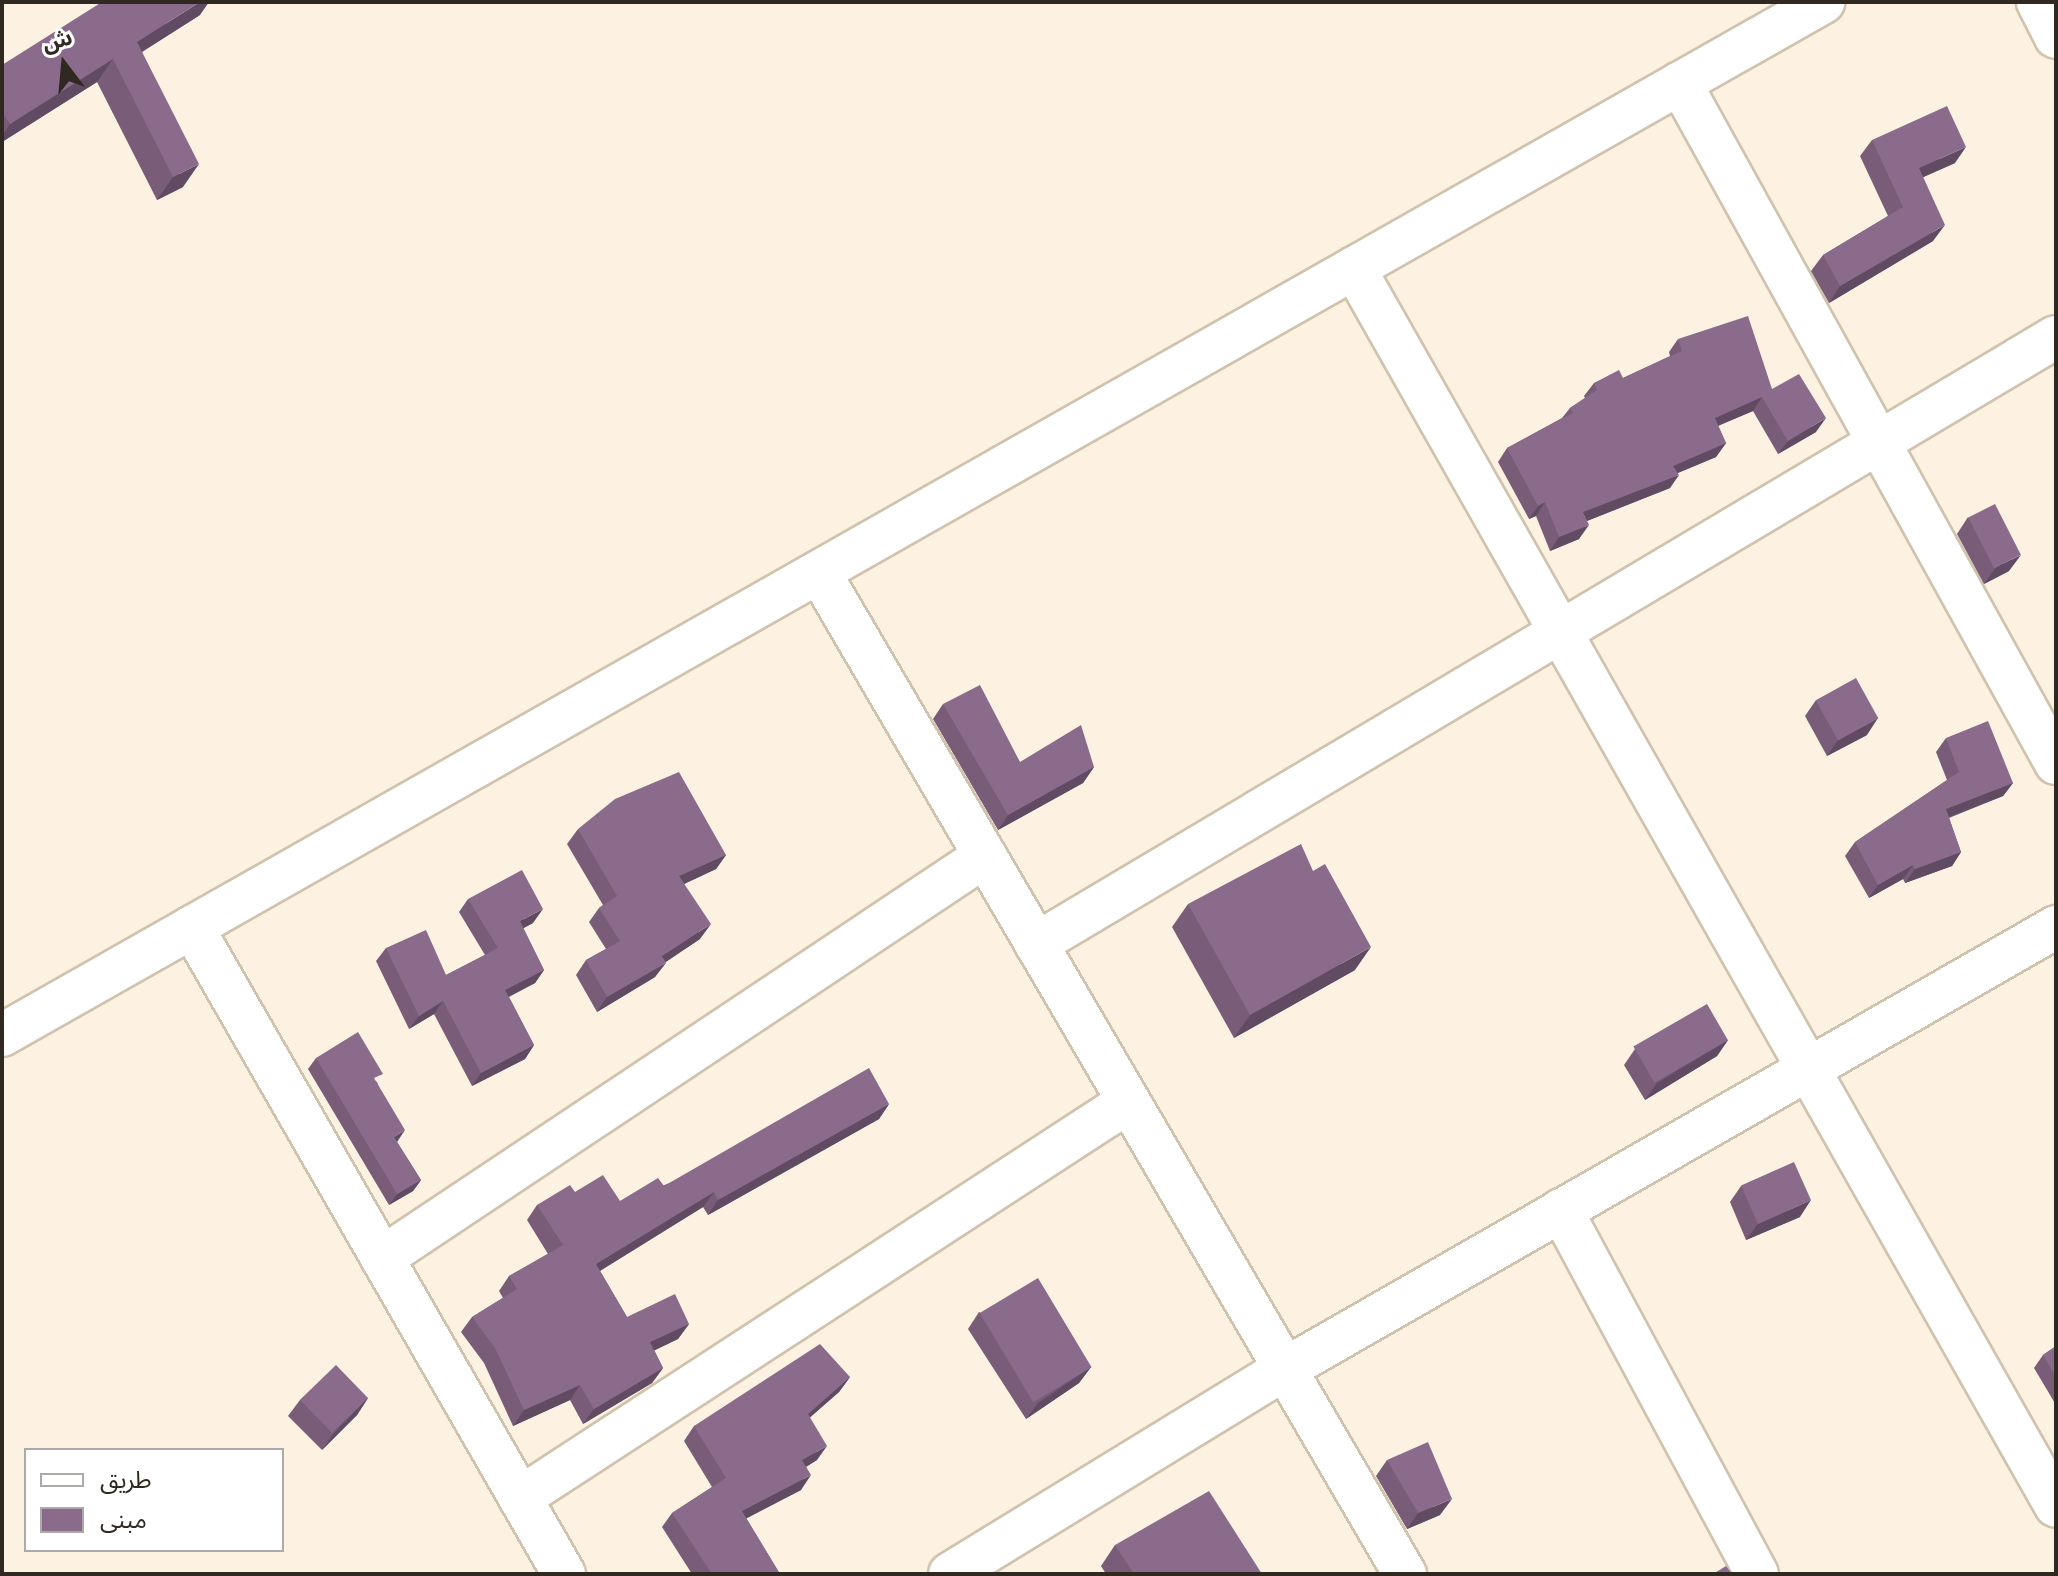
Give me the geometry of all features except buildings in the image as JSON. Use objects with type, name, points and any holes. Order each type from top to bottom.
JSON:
[{"type":"street","points":[[2,1035],[1823,2]]},
{"type":"street","points":[[2038,2],[2056,37]]},
{"type":"street","points":[[1680,83],[1876,444],[2056,763]]},
{"type":"street","points":[[1354,268],[2056,1506]]},
{"type":"street","points":[[1036,944],[2056,337]]},
{"type":"street","points":[[819,572],[1405,1574]]},
{"type":"street","points":[[382,1258],[985,856]]},
{"type":"street","points":[[192,927],[564,1574]]},
{"type":"street","points":[[950,1574],[1285,1369],[2056,927]]},
{"type":"street","points":[[520,1498],[1128,1102]]},
{"type":"street","points":[[1561,1210],[1757,1574]]}]
